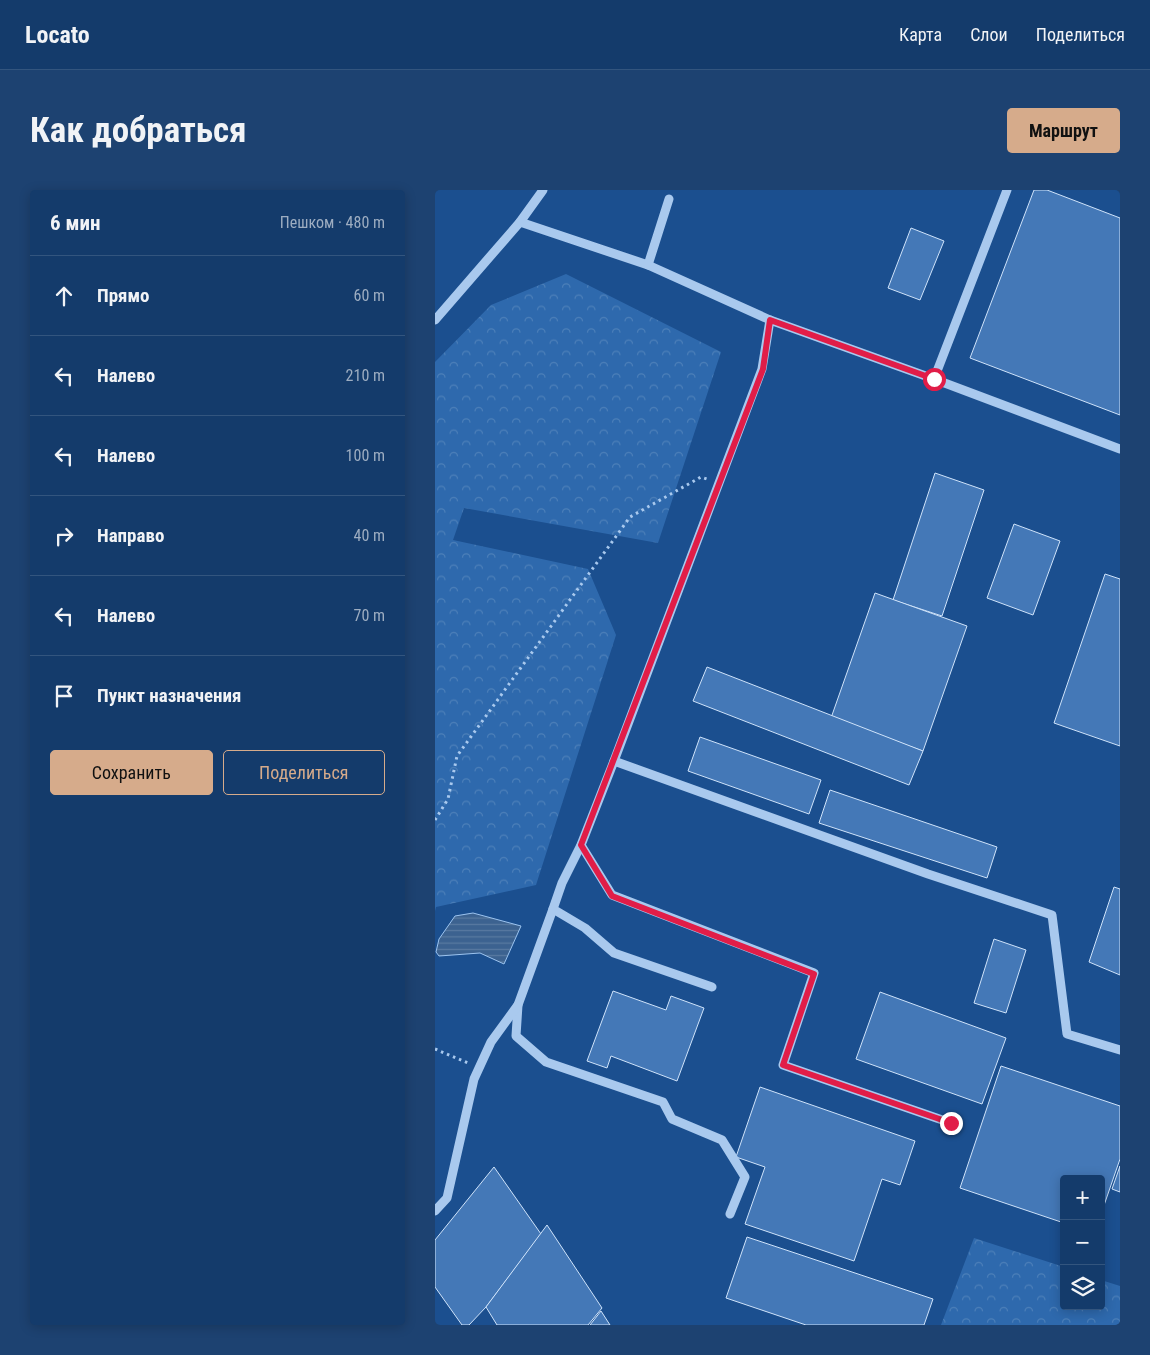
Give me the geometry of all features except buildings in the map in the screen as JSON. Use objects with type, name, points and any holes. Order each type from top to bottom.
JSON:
[{"type":"street","points":[[435,320],[520,222],[543,190]]},
{"type":"street","points":[[934,379],[1007,190]]},
{"type":"street","points":[[648,265],[669,199]]},
{"type":"street","points":[[520,222],[648,265],[770,320],[1120,449]]},
{"type":"street","points":[[435,1211],[447,1198],[474,1079],[491,1042],[518,1005],[562,883],[581,845],[614,761],[763,369],[770,320]]},
{"type":"street","points":[[614,761],[928,874],[1052,915],[1067,1034],[1120,1050]]},
{"type":"street","points":[[581,845],[612,896],[814,974],[783,1065],[951,1123]]},
{"type":"street","points":[[553,909],[585,928],[614,953],[712,987]]},
{"type":"street","points":[[518,1005],[516,1036],[546,1062],[663,1102],[672,1120],[722,1140],[745,1177],[730,1214]]},
{"type":"path","points":[[435,820],[448,798],[457,756],[630,517],[701,477],[719,483]]},
{"type":"path","points":[[435,1049],[480,1068]]},
{"type":"green space","points":[[566,274],[721,352],[658,543],[464,508],[453,540],[588,569],[616,635],[536,885],[436,907],[435,911],[435,362],[491,305]]},
{"type":"green space","points":[[974,1238],[1060,1266],[1060,1310],[1105,1310],[1105,1281],[1120,1286],[1120,1325],[941,1325]]},
{"type":"shaded area","points":[[473,913],[521,926],[504,964],[480,953],[439,956],[436,952],[439,939],[455,916]]},
{"type":"route","points":[[934,379],[770,320],[763,369],[581,845],[612,896],[814,974],[783,1065],[951,1123]]}]
